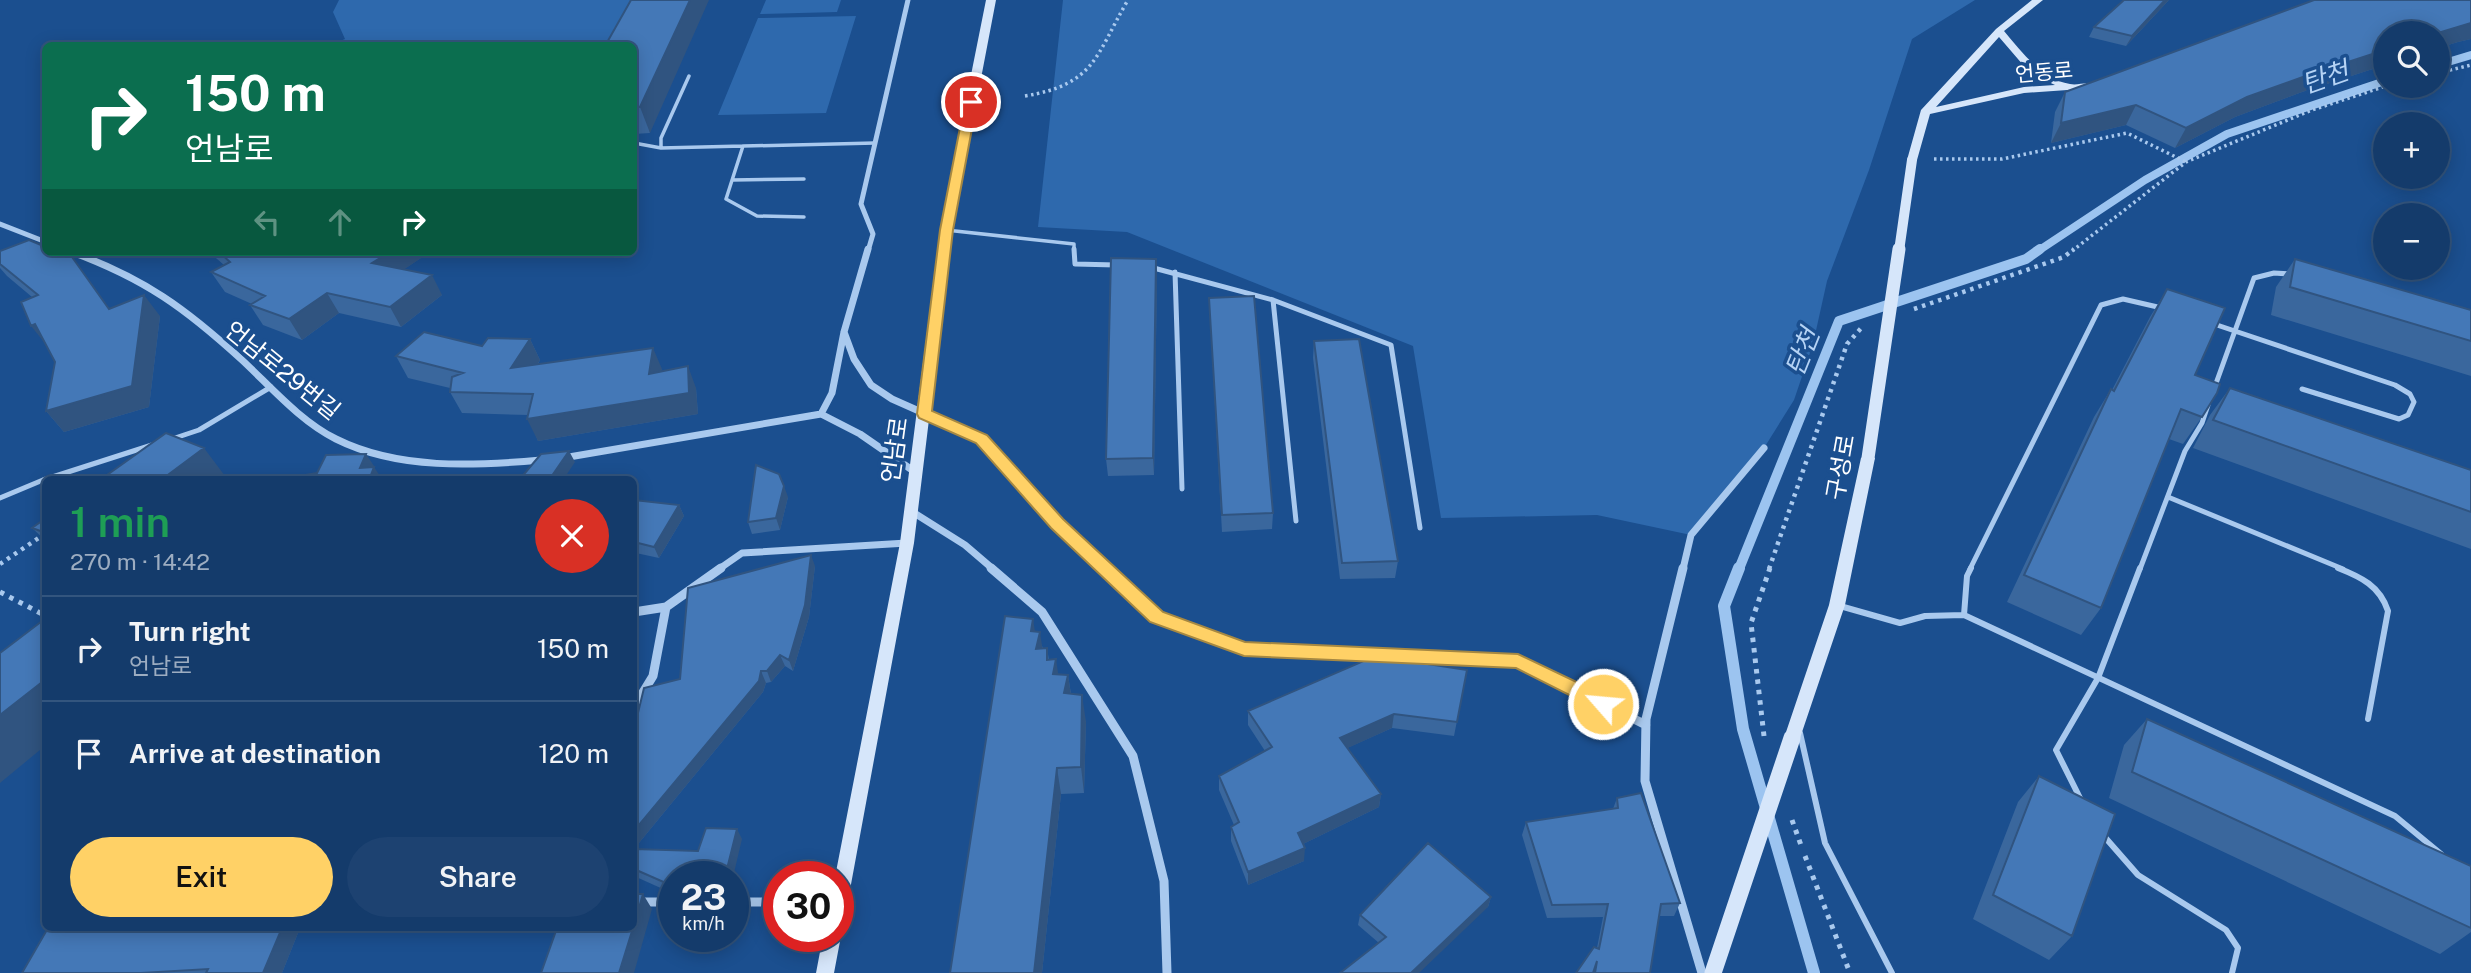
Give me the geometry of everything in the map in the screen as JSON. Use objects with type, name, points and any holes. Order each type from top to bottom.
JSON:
[{"type":"main road","name":"언남로","points":[[846,861],[907,543],[946,230],[991,0]]},
{"type":"main road","name":"구성로","points":[[1713,973],[1837,606],[1868,458],[1912,160],[1925,112],[1999,31],[2038,0]]},
{"type":"main road","points":[[1999,31],[2033,71],[2062,85],[2088,87]]},
{"type":"main road","name":"언동로","points":[[1925,112],[2024,90],[2088,87],[2103,82]]},
{"type":"main road","points":[[825,973],[829,952]]},
{"type":"street","points":[[908,0],[861,204],[873,234],[844,332],[832,393],[821,414],[860,434],[915,472]]},
{"type":"street","points":[[0,224],[42,240]]},
{"type":"street","name":"언남로29번길","points":[[82,256],[114,268],[160,292],[314,425],[344,443],[387,455],[474,465],[577,456],[821,414]]},
{"type":"street","points":[[844,332],[854,359],[871,384],[892,399],[982,439],[1057,524],[1157,617],[1244,649],[1518,661],[1646,725]]},
{"type":"street","points":[[1702,973],[1645,781],[1646,725],[1691,535],[1764,448]]},
{"type":"street","points":[[911,510],[965,545],[1042,612],[1133,756],[1164,881],[1167,973]]},
{"type":"street","points":[[637,612],[666,607],[742,553],[907,543]]},
{"type":"street","points":[[637,702],[653,677],[666,607]]},
{"type":"street","points":[[637,902],[658,902]]},
{"type":"lane","points":[[661,148],[661,138],[689,75]]},
{"type":"lane","points":[[637,143],[661,148],[875,144]]},
{"type":"lane","points":[[743,146],[726,199],[757,216],[804,217]]},
{"type":"lane","points":[[732,180],[804,179]]},
{"type":"lane","points":[[946,230],[1074,244],[1075,264],[1129,265]]},
{"type":"lane","points":[[1143,266],[1175,272],[1273,300],[1391,345],[1420,528]]},
{"type":"lane","points":[[1175,272],[1182,489]]},
{"type":"lane","points":[[2083,804],[2056,750],[2098,678],[2185,451],[2202,423],[2254,278],[2274,273],[2297,274]]},
{"type":"lane","points":[[1964,615],[1967,576],[2101,305],[2115,297],[2135,299],[2172,311]]},
{"type":"lane","points":[[1273,300],[1296,521]]},
{"type":"lane","points":[[2209,322],[2395,385],[2410,394],[2414,402],[2408,415],[2399,419],[2302,389]]},
{"type":"lane","points":[[55,476],[199,430],[271,387]]},
{"type":"lane","points":[[0,498],[42,480]]},
{"type":"lane","points":[[2168,497],[2361,577],[2383,595],[2388,611],[2368,719]]},
{"type":"lane","points":[[1837,606],[1900,624],[1925,616],[1964,615],[2395,816],[2452,863]]},
{"type":"lane","points":[[1795,731],[1825,843],[1892,973]]},
{"type":"lane","points":[[2096,825],[2138,876],[2225,930],[2238,948],[2232,973]]},
{"type":"path","points":[[1025,96],[1064,87],[1091,69],[1128,0]]},
{"type":"path","points":[[2450,69],[2471,65]]},
{"type":"path","points":[[1912,160],[2002,159],[2127,133],[2186,162],[2312,110],[2373,90]]},
{"type":"path","points":[[0,564],[42,536]]},
{"type":"path","points":[[0,592],[42,614]]},
{"type":"shaded area","points":[[339,0],[633,0],[609,42],[338,42],[345,39],[333,12]]},
{"type":"shaded area","points":[[766,0],[841,0],[837,12],[760,14]]},
{"type":"shaded area","points":[[1063,0],[1975,0],[1912,39],[1869,170],[1827,281],[1813,344],[1794,400],[1764,448],[1691,535],[1597,515],[1441,518],[1413,346],[1127,232],[1038,227]]},
{"type":"shaded area","points":[[856,16],[826,113],[718,115],[758,18]]},
{"type":"building","points":[[631,0],[690,0],[640,107],[637,107],[637,42],[607,42]]},
{"type":"building","points":[[2124,0],[2165,0],[2132,36],[2094,27]]},
{"type":"building","points":[[2314,0],[2471,0],[2471,23],[2450,29],[2450,21],[2373,21],[2373,54],[2247,97],[2186,128],[2136,105],[2061,123],[2065,92]]},
{"type":"building","points":[[29,240],[42,245],[42,256],[72,257],[109,309],[144,295],[132,386],[46,411],[55,362],[35,324],[31,326],[21,302],[38,295],[0,264],[0,251]]},
{"type":"building","points":[[223,256],[383,256],[372,263],[432,275],[390,307],[327,293],[289,319],[250,305],[265,296],[211,272],[230,262]]},
{"type":"building","points":[[1111,258],[1156,259],[1153,458],[1106,459]]},
{"type":"building","points":[[2295,259],[2471,310],[2471,341],[2290,287]]},
{"type":"building","points":[[2167,289],[2225,308],[2195,375],[2220,384],[2202,417],[2181,409],[2101,608],[2024,575],[2111,389],[2114,391]]},
{"type":"building","points":[[1254,296],[1273,513],[1222,515],[1209,298]]},
{"type":"building","points":[[424,332],[482,346],[488,338],[530,339],[511,368],[653,348],[649,374],[688,366],[689,393],[527,419],[533,394],[450,392],[452,377],[463,373],[396,356]]},
{"type":"building","points":[[1359,339],[1398,561],[1342,563],[1314,341]]},
{"type":"building","points":[[2230,388],[2471,470],[2471,512],[2213,420]]},
{"type":"building","points":[[166,433],[204,448],[166,476],[106,476]]},
{"type":"building","points":[[569,451],[552,476],[522,476],[541,454]]},
{"type":"building","points":[[366,454],[360,468],[374,467],[371,476],[306,476],[317,473],[326,455]]},
{"type":"building","points":[[756,465],[779,474],[784,486],[776,518],[748,522]]},
{"type":"building","points":[[637,500],[679,505],[654,547],[637,543]]},
{"type":"building","points":[[42,521],[42,532],[32,528]]},
{"type":"building","points":[[811,555],[805,605],[789,660],[780,655],[767,671],[761,671],[759,681],[637,827],[637,717],[644,688],[680,679],[688,588]]},
{"type":"building","points":[[1005,616],[1033,619],[1031,631],[1040,632],[1036,649],[1047,648],[1047,660],[1056,659],[1053,674],[1068,675],[1064,693],[1082,695],[1081,767],[1057,768],[1034,973],[950,973]]},
{"type":"building","points":[[42,621],[42,682],[0,715],[0,653]]},
{"type":"building","points":[[1375,656],[1467,670],[1457,722],[1394,714],[1340,738],[1381,794],[1298,833],[1305,848],[1248,872],[1231,827],[1239,822],[1219,776],[1272,747],[1248,711]]},
{"type":"building","points":[[2147,719],[2471,866],[2471,928],[2132,772]]},
{"type":"building","points":[[2039,776],[2115,814],[2072,936],[1993,895]]},
{"type":"building","points":[[1641,793],[1680,903],[1661,904],[1650,973],[1595,973],[1597,961],[1593,973],[1576,973],[1594,947],[1599,949],[1608,904],[1552,905],[1526,822],[1618,808],[1617,798]]},
{"type":"building","points":[[706,828],[737,829],[729,861],[658,861],[658,880],[637,870],[637,849],[698,851]]},
{"type":"building","points":[[1428,843],[1491,897],[1411,973],[1340,973],[1386,937],[1360,915]]},
{"type":"building","points":[[637,894],[643,894],[637,915]]},
{"type":"building","points":[[46,931],[281,931],[263,973],[206,973],[208,969],[141,973],[22,973]]},
{"type":"building","points":[[556,931],[632,931],[619,973],[541,973]]},
{"type":"waterway","name":"탄천","points":[[2450,61],[2471,55]]},
{"type":"waterway","name":"탄천","points":[[2038,251],[2145,180],[2227,134],[2373,85]]},
{"type":"waterway","name":"탄천","points":[[1739,569],[1839,321],[2026,259],[2040,249]]},
{"type":"waterway","name":"탄천","points":[[1739,568],[1724,606],[1743,729],[1814,973]]},
{"type":"route","points":[[971,102],[946,230],[924,414],[982,439],[1057,524],[1157,617],[1244,649],[1518,661],[1603,704]]}]
